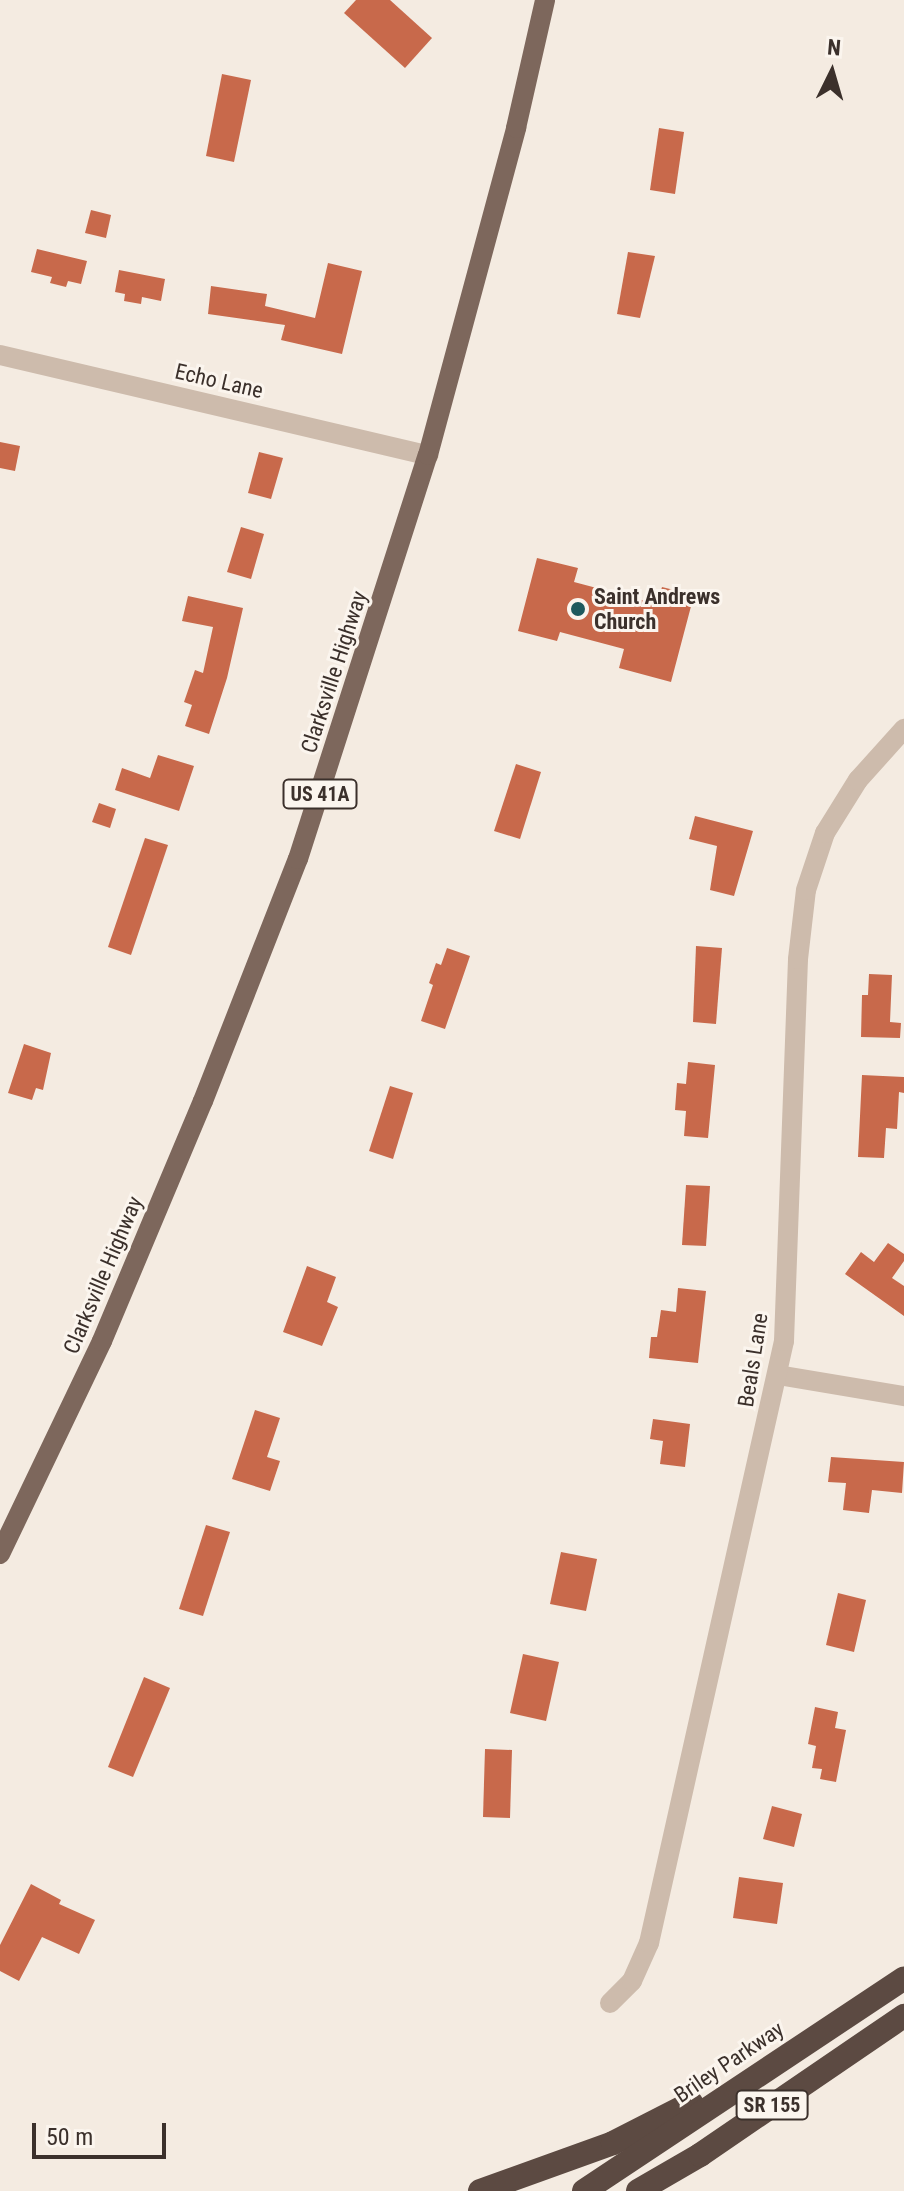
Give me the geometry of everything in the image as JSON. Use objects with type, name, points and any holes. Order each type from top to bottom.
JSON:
[{"type":"highway","name":"Briley Parkway","points":[[584,2191],[904,1978]]},
{"type":"highway","name":"SR 155","points":[[638,2191],[700,2155],[904,2016]]},
{"type":"highway","points":[[480,2191],[613,2143],[790,2053]]},
{"type":"main road","name":"Clarksville Highway","points":[[0,1554],[108,1328],[203,1101],[298,859],[428,455],[516,128],[545,0]]},
{"type":"street","name":"Echo Lane","points":[[0,355],[428,455]]},
{"type":"street","name":"Beals Lane","points":[[610,2003],[632,1981],[649,1943],[784,1341],[798,959],[806,890],[825,833],[858,780],[904,729]]},
{"type":"street","points":[[778,1375],[904,1396]]},
{"type":"building","points":[[356,0],[390,0],[432,38],[405,68],[344,13]]},
{"type":"building","points":[[222,74],[251,80],[234,162],[206,156]]},
{"type":"building","points":[[659,128],[684,132],[675,194],[650,190]]},
{"type":"building","points":[[91,210],[111,215],[106,238],[85,233]]},
{"type":"building","points":[[37,249],[87,261],[81,284],[68,281],[66,287],[50,283],[52,277],[31,272]]},
{"type":"building","points":[[628,252],[655,256],[640,318],[617,314]]},
{"type":"building","points":[[328,263],[362,271],[342,354],[281,340],[285,325],[208,314],[211,286],[267,294],[265,306],[315,318]]},
{"type":"building","points":[[119,270],[165,279],[161,301],[142,297],[141,304],[124,301],[125,294],[115,292]]},
{"type":"building","points":[[0,442],[20,446],[15,471],[0,468]]},
{"type":"building","points":[[259,452],[283,458],[271,499],[248,493]]},
{"type":"building","points":[[241,527],[264,534],[251,579],[227,572]]},
{"type":"building","points":[[537,558],[578,568],[574,582],[657,604],[662,587],[694,595],[671,682],[619,668],[624,649],[560,632],[557,641],[518,631]]},
{"type":"building","points":[[188,596],[243,608],[227,678],[209,734],[185,726],[192,705],[184,702],[195,670],[203,673],[213,627],[182,621]]},
{"type":"building","points":[[158,755],[194,766],[179,811],[115,790],[122,768],[150,778]]},
{"type":"building","points":[[516,764],[541,772],[520,839],[494,831]]},
{"type":"building","points":[[99,803],[116,809],[110,828],[92,822]]},
{"type":"building","points":[[695,816],[753,831],[734,896],[710,890],[717,846],[689,839]]},
{"type":"building","points":[[145,838],[168,845],[131,955],[108,947]]},
{"type":"building","points":[[696,946],[722,948],[716,1024],[693,1022]]},
{"type":"building","points":[[447,948],[470,956],[445,1029],[421,1021],[433,985],[429,983],[436,963],[441,965]]},
{"type":"building","points":[[869,974],[892,975],[890,1022],[901,1023],[900,1038],[861,1037],[862,995],[868,995]]},
{"type":"building","points":[[24,1044],[51,1053],[43,1090],[36,1088],[32,1100],[8,1093]]},
{"type":"building","points":[[688,1062],[715,1065],[708,1138],[684,1136],[686,1111],[675,1110],[677,1083],[686,1084]]},
{"type":"building","points":[[862,1075],[904,1077],[904,1093],[899,1092],[897,1129],[886,1128],[884,1158],[858,1157]]},
{"type":"building","points":[[390,1086],[413,1093],[393,1159],[369,1151]]},
{"type":"building","points":[[686,1185],[710,1186],[706,1246],[682,1245]]},
{"type":"building","points":[[888,1243],[904,1254],[904,1261],[892,1278],[904,1286],[904,1316],[845,1274],[861,1252],[874,1262]]},
{"type":"building","points":[[307,1266],[336,1277],[327,1302],[338,1307],[322,1346],[283,1332]]},
{"type":"building","points":[[678,1288],[706,1291],[698,1363],[649,1358],[651,1337],[657,1337],[661,1310],[676,1312]]},
{"type":"building","points":[[255,1410],[280,1418],[267,1457],[280,1461],[270,1491],[232,1479]]},
{"type":"building","points":[[653,1419],[690,1424],[685,1467],[660,1464],[663,1441],[650,1439]]},
{"type":"building","points":[[831,1457],[904,1462],[902,1493],[872,1490],[869,1513],[843,1510],[846,1483],[828,1482]]},
{"type":"building","points":[[206,1525],[230,1532],[203,1616],[179,1609]]},
{"type":"building","points":[[561,1552],[597,1559],[586,1611],[550,1604]]},
{"type":"building","points":[[838,1593],[866,1600],[854,1652],[826,1645]]},
{"type":"building","points":[[523,1654],[559,1662],[546,1721],[510,1713]]},
{"type":"building","points":[[144,1677],[170,1688],[133,1777],[108,1767]]},
{"type":"building","points":[[815,1707],[838,1712],[835,1728],[846,1730],[836,1782],[820,1779],[822,1769],[812,1768],[816,1746],[808,1744]]},
{"type":"building","points":[[485,1749],[512,1750],[510,1818],[483,1817]]},
{"type":"building","points":[[772,1806],[802,1814],[794,1847],[763,1839]]},
{"type":"building","points":[[739,1877],[783,1883],[777,1924],[733,1918]]},
{"type":"building","points":[[31,1884],[61,1900],[59,1904],[95,1920],[79,1954],[42,1937],[19,1981],[0,1971],[0,1945]]},
{"type":"place","name":"Saint Andrews Church","points":[[578,609]]}]
